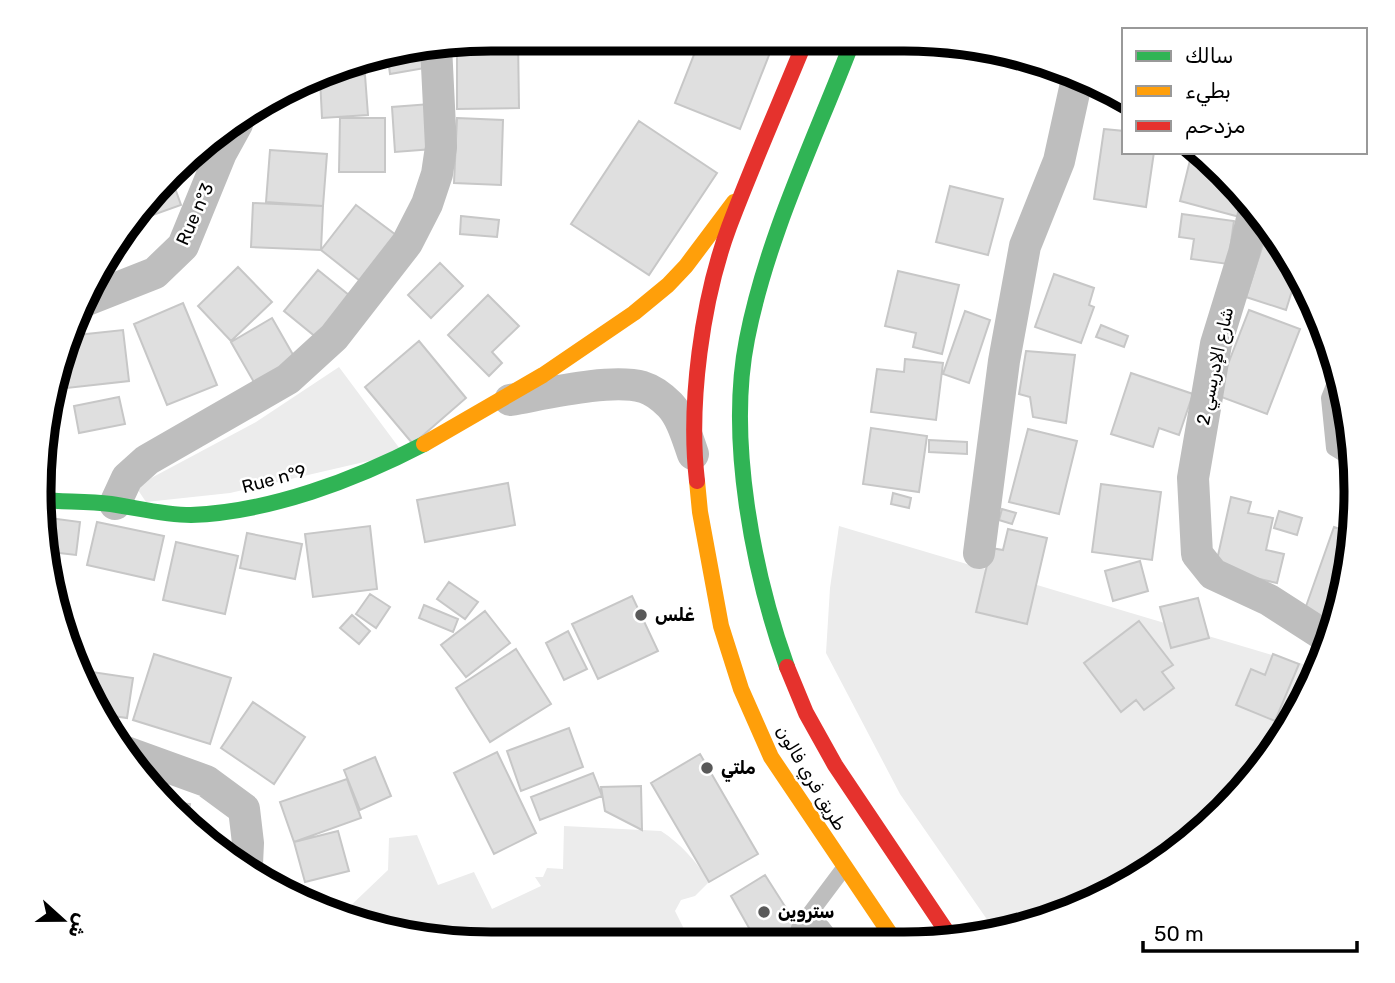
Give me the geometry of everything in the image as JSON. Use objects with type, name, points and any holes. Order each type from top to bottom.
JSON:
[{"type":"main road","points":[[745,187],[801,51]]},
{"type":"main road","points":[[849,51],[784,218],[748,335],[741,380],[739,423],[743,468],[764,592],[797,694],[816,733],[846,783],[945,930]]},
{"type":"main road","name":"Rue n°9","points":[[51,501],[115,504],[148,512],[199,514],[232,510],[299,494],[370,471],[498,402],[591,343],[668,285],[696,255],[745,187]]},
{"type":"main road","name":"طريق فري فالون","points":[[745,187],[728,229],[713,279],[698,366],[694,456],[700,512],[721,626],[741,689],[771,757],[889,932]]},
{"type":"street","points":[[115,504],[127,478],[147,460],[288,379],[334,337],[407,243],[427,204],[437,174],[441,147],[436,55]]},
{"type":"street","points":[[979,553],[1004,361],[1025,246],[1059,161],[1076,86]]},
{"type":"street","name":"Rue n°3","points":[[97,296],[155,273],[183,246],[230,137]]},
{"type":"street","name":"شارع الإدريسي 2","points":[[1251,221],[1216,344],[1192,478],[1197,554],[1213,574],[1269,600],[1321,633]]},
{"type":"street","points":[[498,402],[588,387],[627,385],[647,388],[671,406],[683,426],[694,456]]},
{"type":"street","points":[[140,757],[206,781],[244,809],[247,858]]},
{"type":"lane","points":[[1332,390],[1329,398],[1334,449],[1342,453]]},
{"type":"lane","points":[[826,932],[822,927],[799,928],[844,868]]},
{"type":"shaded area","points":[[339,367],[403,453],[230,493],[146,502],[138,490],[140,484],[256,422]]},
{"type":"shaded area","points":[[839,526],[1308,666],[1285,712],[1253,760],[1215,803],[1172,841],[1124,873],[1072,899],[990,924],[900,794],[826,653],[830,588]]},
{"type":"shaded area","points":[[564,826],[661,831],[694,861],[709,882],[695,896],[681,900],[675,911],[686,932],[463,931],[406,924],[348,908],[388,870],[389,838],[417,835],[438,885],[474,872],[492,909],[541,886],[535,877],[543,877],[547,868],[563,869]]},
{"type":"building","points":[[518,51],[519,108],[457,109],[457,53]]},
{"type":"building","points":[[695,51],[771,51],[740,129],[675,103]]},
{"type":"building","points":[[423,57],[425,68],[390,74],[389,63]]},
{"type":"building","points":[[365,75],[368,115],[322,118],[320,85],[343,76]]},
{"type":"building","points":[[430,104],[433,149],[395,152],[392,107]]},
{"type":"building","points":[[340,118],[385,118],[385,172],[339,172]]},
{"type":"building","points":[[457,118],[503,120],[501,185],[454,183]]},
{"type":"building","points":[[639,121],[717,173],[649,275],[571,224]]},
{"type":"building","points":[[1104,129],[1122,131],[1122,154],[1154,154],[1146,207],[1094,199]]},
{"type":"building","points":[[270,150],[327,154],[323,206],[266,202]]},
{"type":"building","points":[[1191,157],[1248,217],[1247,219],[1180,201]]},
{"type":"building","points":[[174,186],[181,205],[147,217]]},
{"type":"building","points":[[950,186],[1003,199],[988,255],[936,242]]},
{"type":"building","points":[[253,203],[323,206],[321,250],[251,247]]},
{"type":"building","points":[[356,205],[400,238],[364,284],[321,250]]},
{"type":"building","points":[[1182,214],[1234,221],[1228,264],[1191,259],[1194,239],[1179,237]]},
{"type":"building","points":[[461,216],[499,220],[497,237],[460,234]]},
{"type":"building","points":[[1265,239],[1293,286],[1286,310],[1246,297]]},
{"type":"building","points":[[440,263],[463,286],[431,318],[408,295]]},
{"type":"building","points":[[238,267],[272,302],[231,341],[198,306]]},
{"type":"building","points":[[318,270],[355,300],[322,342],[284,311]]},
{"type":"building","points":[[898,271],[959,285],[942,354],[913,347],[916,333],[885,326]]},
{"type":"building","points":[[1054,274],[1094,288],[1089,305],[1094,307],[1081,343],[1035,327]]},
{"type":"building","points":[[488,295],[519,326],[492,352],[502,363],[489,376],[448,335]]},
{"type":"building","points":[[183,303],[217,385],[167,405],[134,324]]},
{"type":"building","points":[[1249,310],[1300,329],[1267,414],[1216,395]]},
{"type":"building","points":[[965,311],[990,320],[969,383],[943,374]]},
{"type":"building","points":[[272,318],[296,360],[255,384],[231,342]]},
{"type":"building","points":[[1101,325],[1128,336],[1124,347],[1096,337]]},
{"type":"building","points":[[123,330],[129,381],[63,388],[80,335]]},
{"type":"building","points":[[419,341],[466,398],[413,444],[365,387]]},
{"type":"building","points":[[1026,351],[1075,355],[1066,423],[1033,417],[1030,397],[1019,394]]},
{"type":"building","points":[[905,359],[943,363],[936,420],[871,412],[877,369],[904,372]]},
{"type":"building","points":[[1131,373],[1193,394],[1179,435],[1159,428],[1153,447],[1111,434]]},
{"type":"building","points":[[119,397],[125,424],[79,433],[74,406]]},
{"type":"building","points":[[871,428],[927,436],[919,492],[863,484]]},
{"type":"building","points":[[1028,429],[1077,441],[1059,514],[1009,502]]},
{"type":"building","points":[[929,440],[967,442],[967,454],[929,452]]},
{"type":"building","points":[[508,483],[515,525],[425,542],[417,500]]},
{"type":"building","points":[[1101,484],[1161,492],[1152,560],[1092,552]]},
{"type":"building","points":[[893,493],[911,498],[909,508],[891,504]]},
{"type":"building","points":[[1231,497],[1251,502],[1248,513],[1273,518],[1266,550],[1284,554],[1277,583],[1215,569]]},
{"type":"building","points":[[1002,509],[1016,513],[1012,524],[999,520]]},
{"type":"building","points":[[1279,511],[1302,518],[1297,535],[1274,528]]},
{"type":"building","points":[[52,518],[80,522],[76,555],[56,553]]},
{"type":"building","points":[[97,522],[164,536],[154,580],[87,565]]},
{"type":"building","points":[[370,526],[377,589],[313,597],[305,534]]},
{"type":"building","points":[[1334,527],[1342,530],[1336,577],[1325,619],[1304,612]]},
{"type":"building","points":[[1008,529],[1047,538],[1027,624],[976,612],[991,548],[1003,550]]},
{"type":"building","points":[[247,533],[302,544],[295,579],[240,568]]},
{"type":"building","points":[[176,542],[238,556],[225,614],[163,600]]},
{"type":"building","points":[[1140,561],[1148,591],[1113,601],[1105,571]]},
{"type":"building","points":[[449,582],[478,602],[465,619],[437,599]]},
{"type":"building","points":[[370,594],[390,607],[376,628],[356,614]]},
{"type":"building","points":[[632,596],[658,651],[598,679],[572,624]]},
{"type":"building","points":[[1198,598],[1209,638],[1171,648],[1160,607]]},
{"type":"building","points":[[424,605],[458,619],[453,632],[419,618]]},
{"type":"building","points":[[485,611],[510,643],[466,677],[441,645]]},
{"type":"building","points":[[352,615],[370,631],[359,644],[340,628]]},
{"type":"building","points":[[1139,621],[1173,665],[1162,672],[1174,688],[1144,710],[1136,700],[1121,712],[1084,663]]},
{"type":"building","points":[[568,631],[587,669],[564,680],[546,643]]},
{"type":"building","points":[[516,649],[551,704],[490,742],[456,688]]},
{"type":"building","points":[[154,654],[231,678],[210,744],[133,720]]},
{"type":"building","points":[[1273,654],[1299,664],[1275,721],[1236,705],[1251,669],[1265,675]]},
{"type":"building","points":[[89,672],[133,678],[127,718],[112,716]]},
{"type":"building","points":[[253,702],[305,737],[274,784],[221,748]]},
{"type":"building","points":[[569,728],[583,767],[521,791],[507,751]]},
{"type":"building","points":[[497,752],[536,833],[494,854],[454,773]]},
{"type":"building","points":[[700,754],[758,854],[709,882],[651,783]]},
{"type":"building","points":[[375,757],[391,796],[360,810],[344,770]]},
{"type":"building","points":[[593,773],[602,796],[540,820],[531,797]]},
{"type":"building","points":[[347,779],[361,818],[294,842],[280,802]]},
{"type":"building","points":[[641,786],[642,830],[605,811],[601,787]]},
{"type":"building","points":[[180,803],[190,804],[189,812]]},
{"type":"building","points":[[338,831],[349,871],[305,882],[294,842]]},
{"type":"building","name":"ستروين","points":[[765,875],[801,932],[751,932],[731,896]]},
{"type":"traffic: fast","points":[[787,667],[764,590],[747,505],[740,419],[742,378],[747,339],[766,264],[849,51]]},
{"type":"traffic: fast","points":[[51,500],[102,503],[181,515],[221,513],[311,492],[370,470],[424,444]]},
{"type":"traffic: slow","points":[[424,444],[543,375],[634,313],[686,266],[734,202]]},
{"type":"traffic: slow","points":[[697,481],[700,512],[721,626],[741,689],[771,757],[889,932]]},
{"type":"traffic: jam","points":[[697,481],[694,419],[696,386],[711,287],[729,227],[801,51]]},
{"type":"traffic: jam","points":[[787,667],[806,713],[835,765],[945,930]]},
{"type":"place","name":"غلس","points":[[641,615]]},
{"type":"place","name":"ملتي","points":[[707,768]]},
{"type":"place","name":"ستروين","points":[[764,912]]}]
